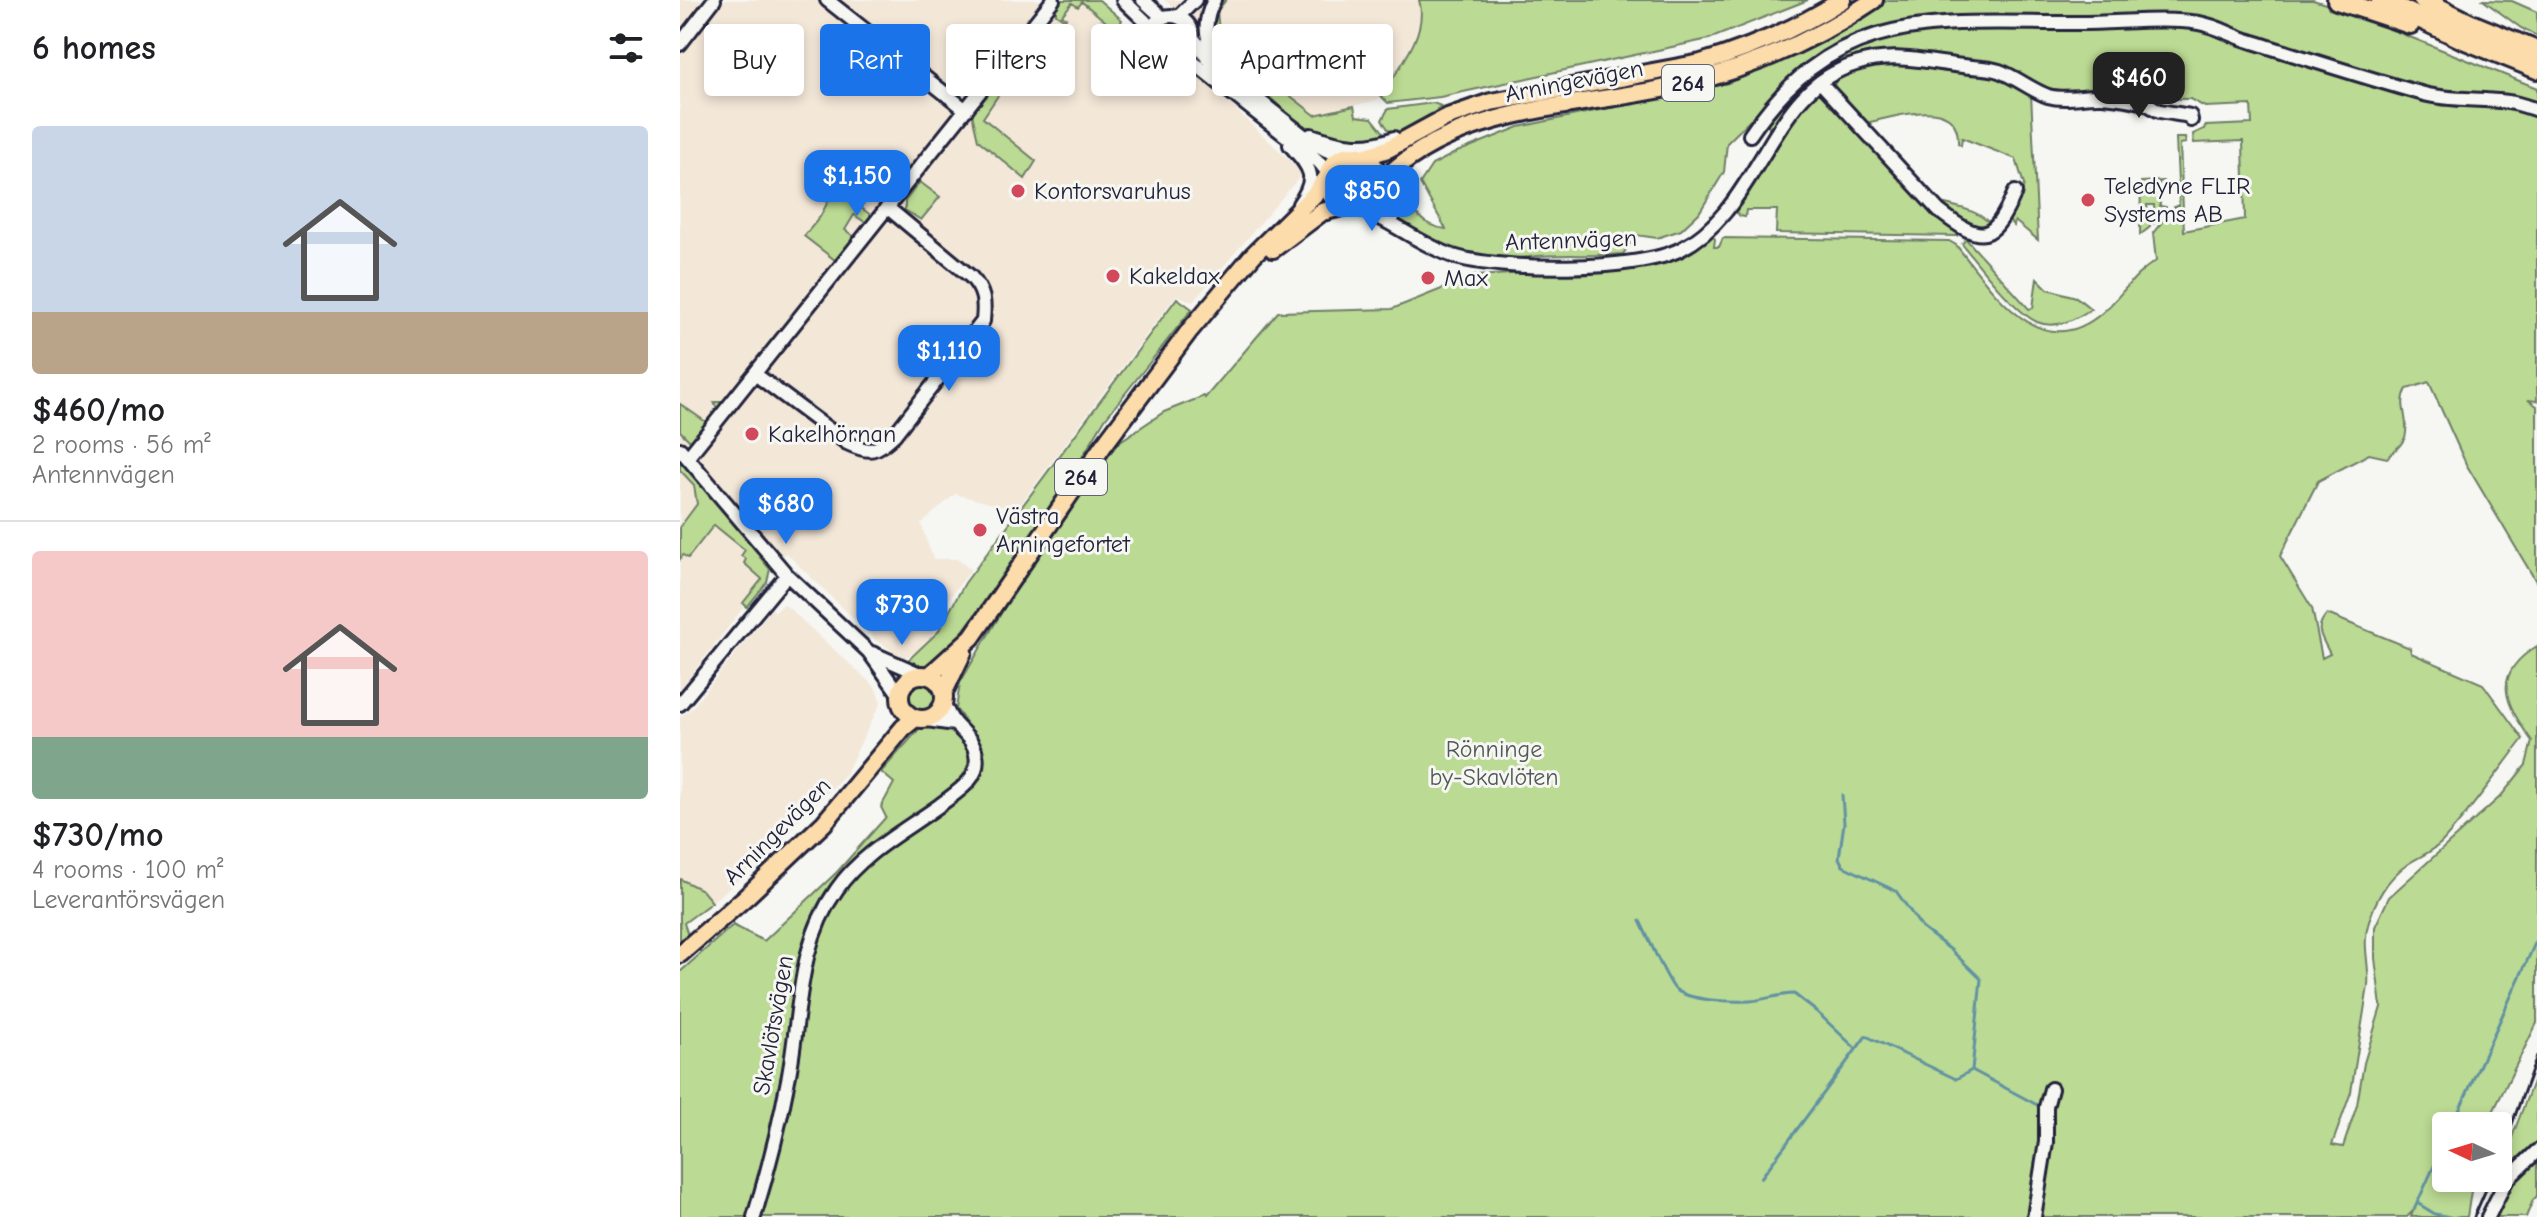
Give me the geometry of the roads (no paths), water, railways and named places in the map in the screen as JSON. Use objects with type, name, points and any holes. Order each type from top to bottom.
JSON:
[{"type":"highway","points":[[2337,0],[2537,51]]},
{"type":"highway","points":[[2381,0],[2466,31]]},
{"type":"highway","points":[[2423,0],[2466,31],[2537,69]]},
{"type":"highway","points":[[2432,0],[2466,31]]},
{"type":"main road","name":"Arningevägen","points":[[1364,157],[1388,149],[1445,118],[1512,96],[1701,63],[1734,53],[1810,20],[1842,0]]},
{"type":"main road","name":"Arningevägen","points":[[1377,189],[1393,169],[1411,154],[1446,136],[1547,109],[1682,85],[1745,68],[1816,35],[1874,0]]},
{"type":"main road","name":"264","points":[[921,719],[937,714],[967,643],[1103,446],[1202,315],[1253,255],[1315,194],[1332,165],[1345,156],[1364,157]]},
{"type":"main road","points":[[1364,157],[1376,169],[1377,189]]},
{"type":"main road","points":[[1328,175],[1331,195],[1351,206]]},
{"type":"main road","name":"264","points":[[1202,315],[1259,260],[1322,212],[1367,203],[1377,189]]},
{"type":"main road","name":"264","points":[[900,701],[907,680],[925,675],[967,643]]},
{"type":"main road","points":[[925,675],[938,682],[944,698]]},
{"type":"main road","name":"Arningevägen","points":[[869,770],[900,701]]},
{"type":"main road","points":[[900,701],[907,714],[921,719]]},
{"type":"main road","name":"Arningevägen","points":[[680,954],[824,823],[903,728],[921,719]]},
{"type":"street","points":[[680,44],[714,0]]},
{"type":"street","points":[[827,0],[966,110]]},
{"type":"street","points":[[900,701],[869,652],[787,575],[684,453],[755,374],[1053,0]]},
{"type":"street","points":[[1123,0],[1146,24]]},
{"type":"street","points":[[1143,0],[1163,18]]},
{"type":"street","points":[[1178,17],[1195,0]]},
{"type":"street","points":[[1195,24],[1212,0]]},
{"type":"street","points":[[1212,0],[1207,19],[1207,38],[1212,50]]},
{"type":"street","points":[[1155,24],[1163,18],[1178,17],[1188,24]]},
{"type":"street","points":[[1750,135],[1778,95],[1816,64],[1845,46],[1866,36],[1939,23],[2202,23],[2243,39],[2428,95],[2511,102],[2537,110]]},
{"type":"street","points":[[1196,40],[1212,63]]},
{"type":"street","name":"Antennvägen","points":[[1351,206],[1374,213],[1412,237],[1452,255],[1491,265],[1542,267],[1627,262],[1656,257],[1680,249],[1709,229],[1732,205],[1806,92],[1852,65],[1875,58],[1893,57],[1997,70],[2048,96],[2072,99],[2101,96],[2146,103],[2157,110],[2190,116],[2191,120]]},
{"type":"street","points":[[1196,65],[1320,161],[1328,175]]},
{"type":"street","points":[[1820,82],[1939,211],[1957,225],[1984,233],[1994,230],[2015,192]]},
{"type":"street","points":[[1254,96],[1326,150],[1345,156]]},
{"type":"street","points":[[1298,130],[1334,143],[1365,145],[1381,143],[1445,118]]},
{"type":"street","points":[[1761,118],[1773,139]]},
{"type":"street","points":[[1281,133],[1310,167],[1311,180],[1306,194],[1284,225]]},
{"type":"street","points":[[1756,149],[1757,165]]},
{"type":"street","name":"Antennvägen","points":[[1377,189],[1386,212],[1403,230]]},
{"type":"street","points":[[755,374],[847,443],[863,451],[880,449],[894,435],[983,321],[985,301],[981,288],[971,277],[888,208]]},
{"type":"street","points":[[680,704],[787,575]]},
{"type":"street","points":[[869,652],[925,675]]},
{"type":"street","name":"Skavlötsvägen","points":[[754,1217],[789,1073],[803,967],[819,918],[838,887],[861,862],[958,791],[970,780],[976,768],[976,751],[955,724],[944,698]]},
{"type":"street","points":[[921,719],[955,724]]},
{"type":"street","points":[[2034,1217],[2046,1142],[2046,1107],[2051,1089]]},
{"type":"street","points":[[2488,1217],[2506,1181],[2537,1151]]},
{"type":"waterway","points":[[1842,795],[1844,823],[1839,858],[1843,866],[1896,891],[1922,928],[1981,979],[1972,1070],[2039,1106],[2040,1115]]},
{"type":"waterway","points":[[1640,921],[1675,989],[1700,998],[1733,1001],[1794,994],[1855,1048]]},
{"type":"waterway","points":[[2458,1112],[2537,939]]},
{"type":"waterway","points":[[1761,1178],[1866,1036],[1956,1079],[1972,1070]]},
{"type":"waterway","points":[[2414,1210],[2432,1171]]},
{"type":"waterway","points":[[2417,1203],[2435,1214],[2450,1217]]},
{"type":"railway","points":[[2512,1124],[2537,1056]]},
{"type":"railway","points":[[2474,1217],[2485,1192]]},
{"type":"place","name":"Kontorsvaruhus","points":[[1018,191]]},
{"type":"place","name":"Teledyne FLIR Systems AB","points":[[2088,200]]},
{"type":"place","name":"Kakeldax","points":[[1113,276]]},
{"type":"place","name":"Max","points":[[1428,278]]},
{"type":"place","name":"Kakelhörnan","points":[[752,434]]},
{"type":"place","name":"Västra Arningefortet","points":[[980,530]]},
{"type":"park label","name":"Rönninge by-Skavlöten","points":[[1494,763]]}]
